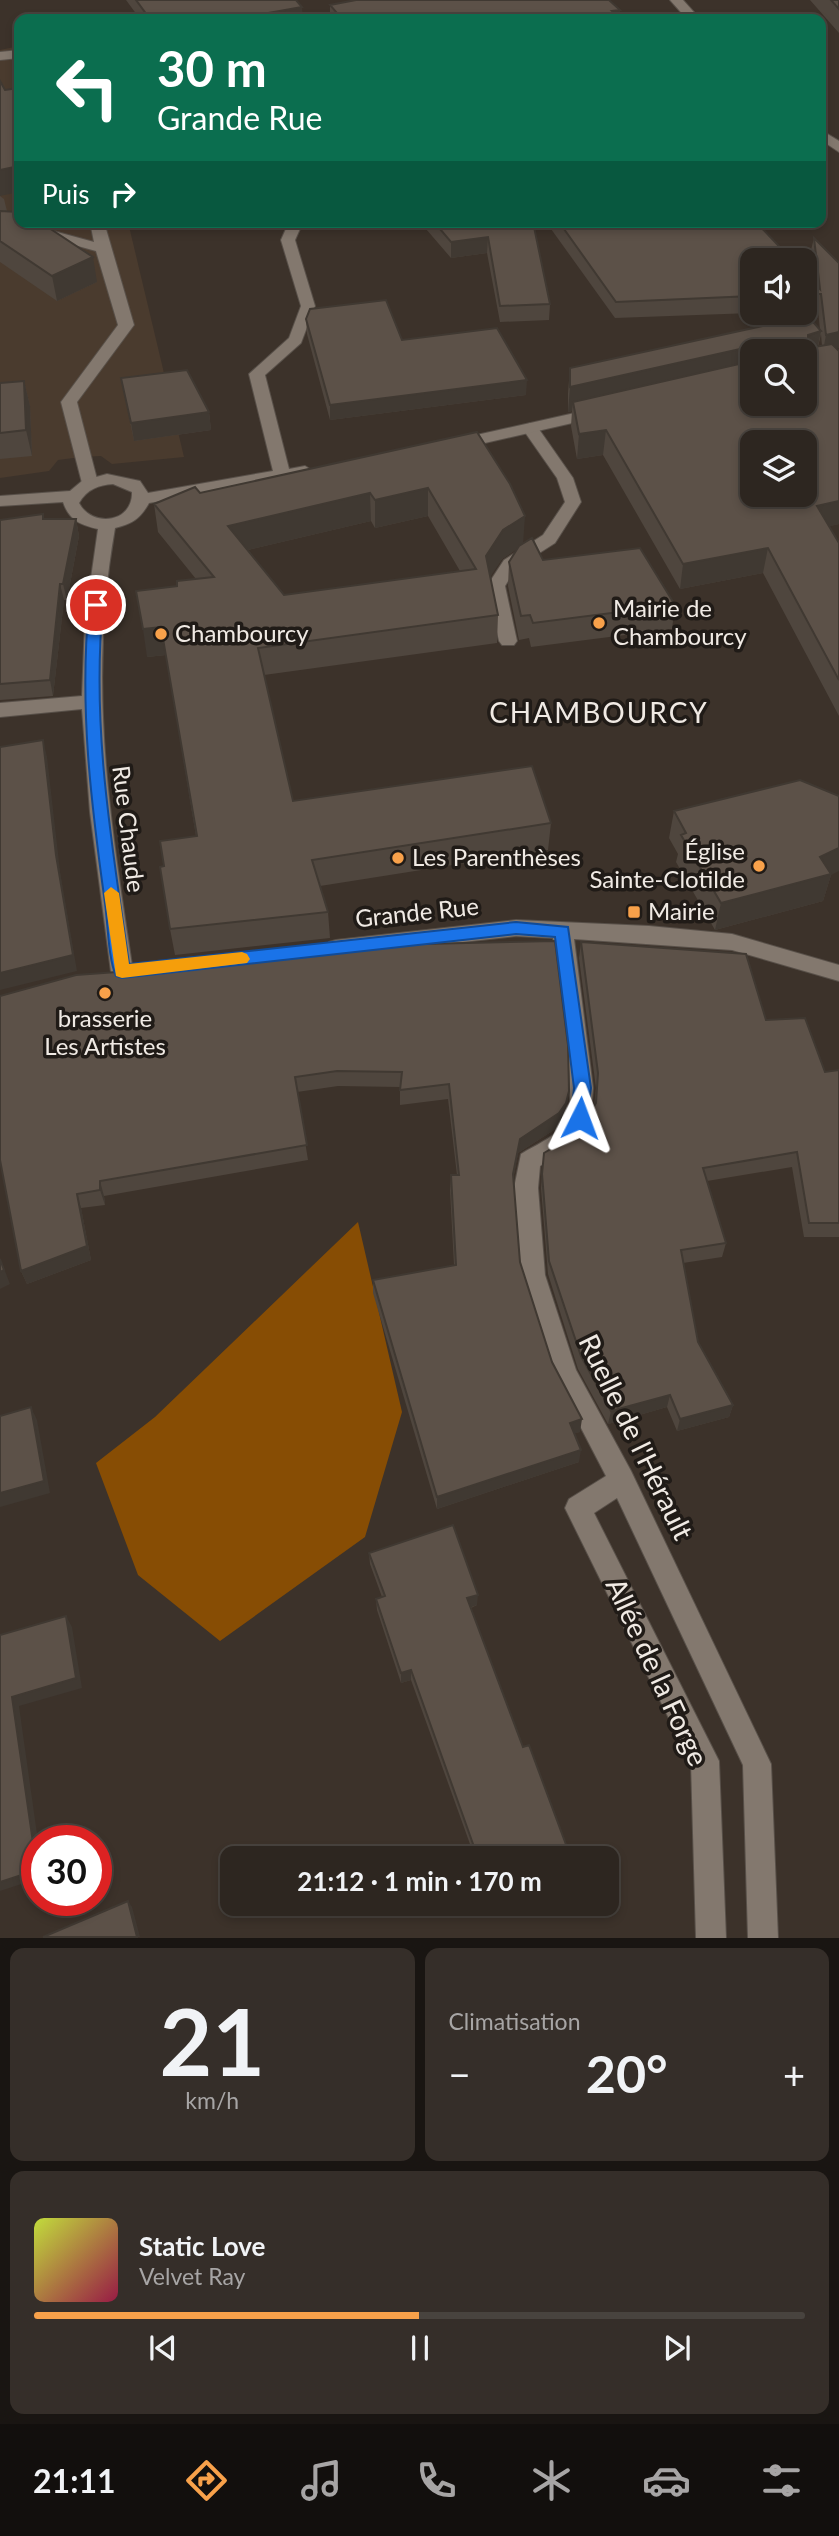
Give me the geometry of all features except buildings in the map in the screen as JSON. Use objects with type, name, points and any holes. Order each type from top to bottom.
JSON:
[{"type":"street","points":[[677,0],[690,14]]},
{"type":"street","points":[[90,483],[69,402],[126,325],[113,278],[101,248],[98,228]]},
{"type":"street","points":[[282,475],[257,374],[296,340],[308,306],[288,240],[293,228]]},
{"type":"street","points":[[0,230],[39,231],[101,248]]},
{"type":"street","points":[[433,449],[618,408]]},
{"type":"street","points":[[509,640],[496,586],[510,564],[549,539],[573,502],[565,478],[530,428]]},
{"type":"street","points":[[143,499],[323,468]]},
{"type":"street","points":[[102,480],[125,481],[134,485],[143,499],[136,513],[107,524],[85,521],[77,516],[71,503],[74,496],[90,483],[102,480]]},
{"type":"street","points":[[0,501],[74,496]]},
{"type":"street","name":"Rue Chaude","points":[[107,524],[92,652],[92,702],[97,788],[122,972]]},
{"type":"street","points":[[0,710],[92,702]]},
{"type":"street","name":"Grande Rue","points":[[315,950],[516,928],[649,934],[732,942],[839,974]]},
{"type":"street","name":"Ruelle de l'Hérault","points":[[563,931],[582,1088],[580,1118],[568,1137],[529,1161],[526,1188],[533,1275],[565,1374],[622,1480],[757,1764],[763,1937]]},
{"type":"street","points":[[96,976],[148,970]]},
{"type":"street","name":"Allée de la Forge","points":[[622,1480],[578,1508],[705,1761],[711,1937]]},
{"type":"shaded area","points":[[14,47],[14,228],[129,228],[184,457],[112,464],[101,456],[81,457],[58,460],[49,471],[0,478],[0,50]]},
{"type":"shaded area","points":[[358,1222],[402,1412],[365,1537],[220,1641],[138,1575],[96,1463],[155,1417]]},
{"type":"slow traffic","points":[[111,893],[122,972],[242,959]]},
{"type":"place","name":"Mairie de Chambourcy","points":[[599,623]]},
{"type":"place","name":"Chambourcy","points":[[161,634]]},
{"type":"place","name":"Les Parenthèses","points":[[398,858]]},
{"type":"place","name":"Église Sainte-Clotilde","points":[[759,866]]},
{"type":"place","name":"Mairie","points":[[634,912]]},
{"type":"place","name":"brasserie Les Artistes","points":[[105,993]]},
{"type":"district","name":"CHAMBOURCY","points":[[599,713]]},
{"type":"route","points":[[96,605],[92,652],[93,733],[97,788],[122,972],[516,928],[563,931],[582,1088],[580,1118]]}]
